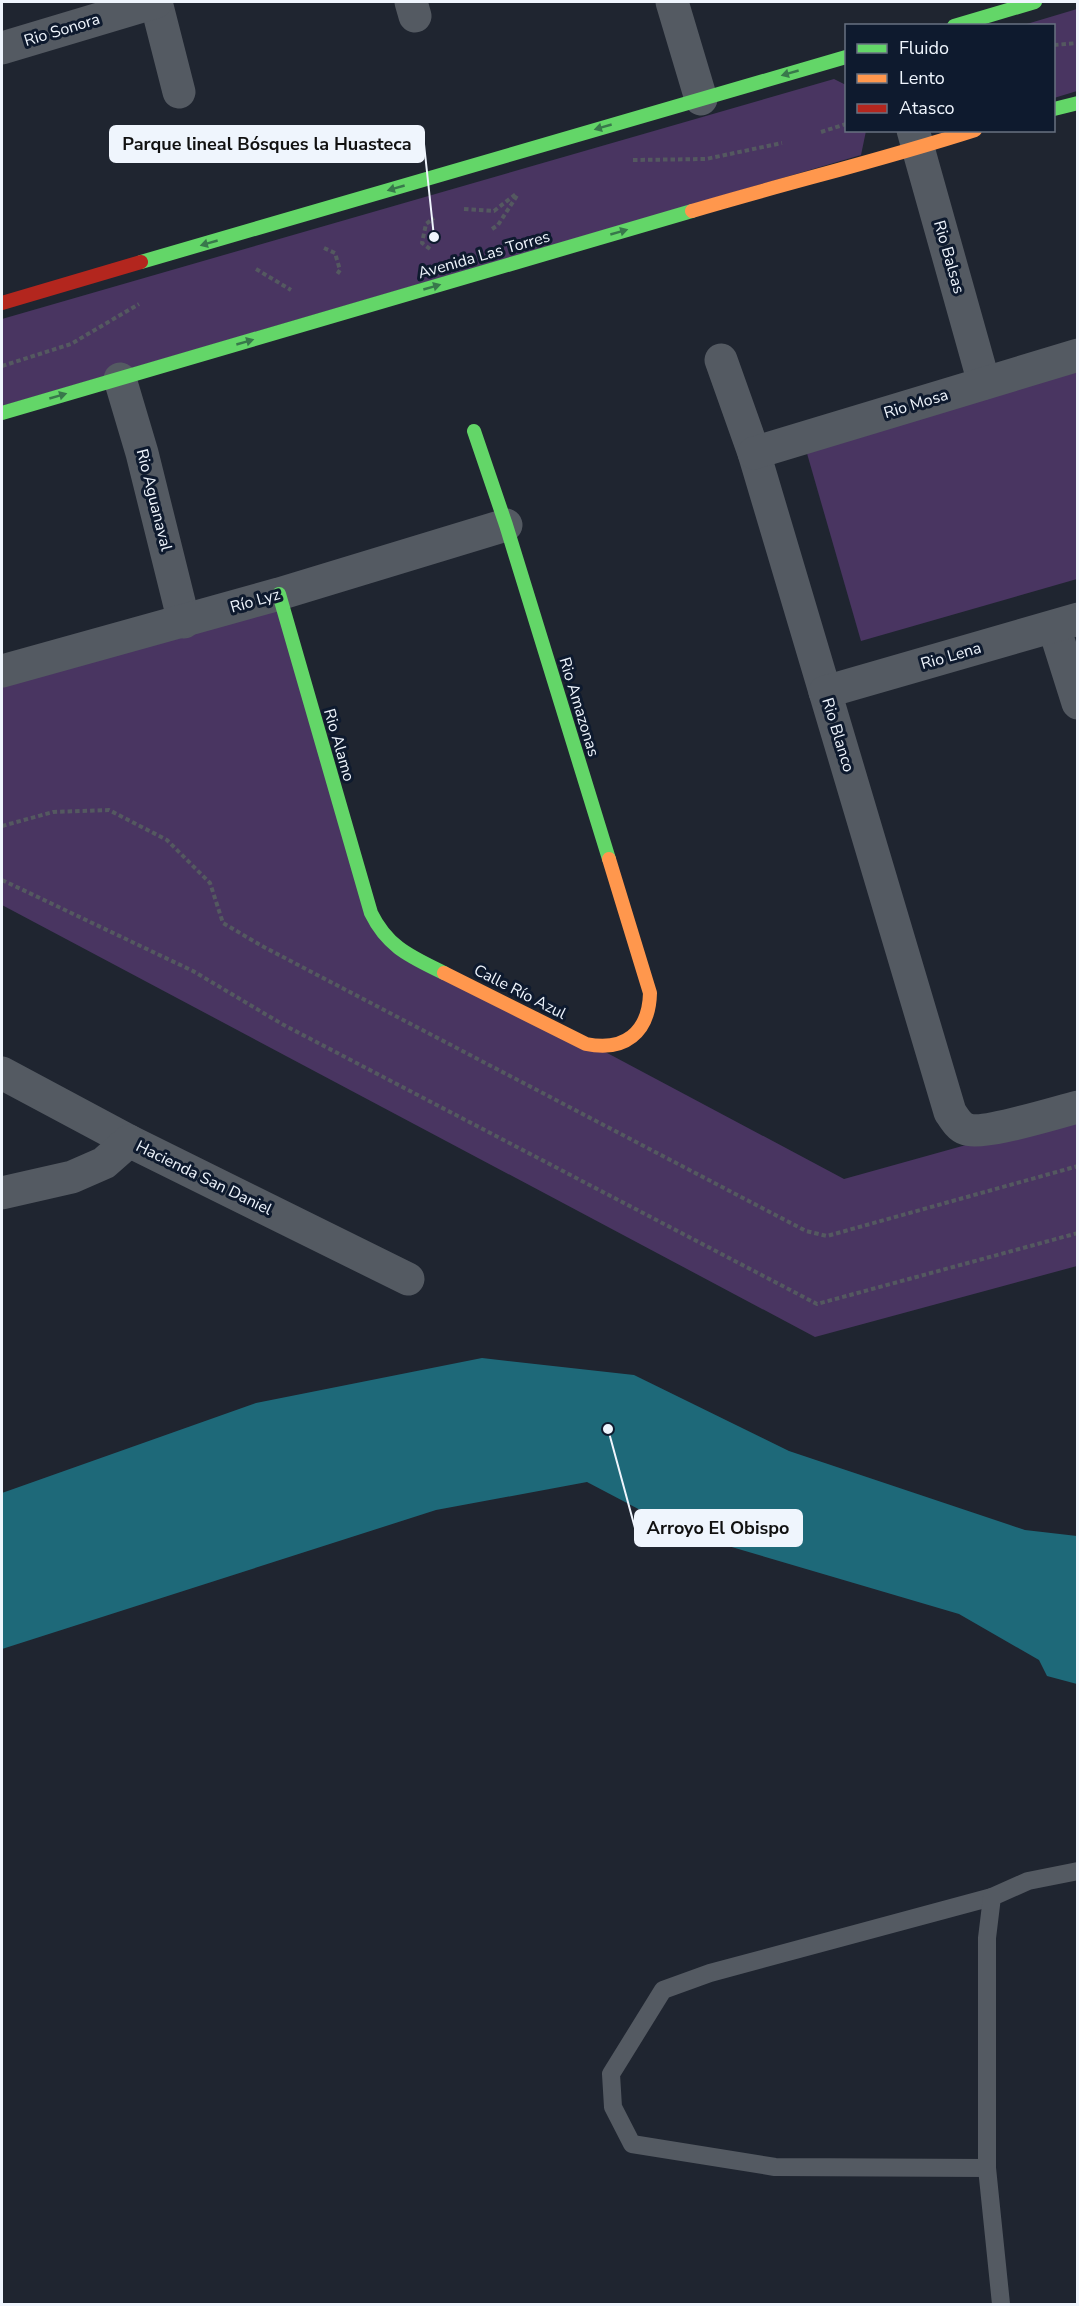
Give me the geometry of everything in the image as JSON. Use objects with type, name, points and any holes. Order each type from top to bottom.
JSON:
[{"type":"street","name":"Rio Sonora","points":[[2,48],[156,2],[179,92]]},
{"type":"street","points":[[672,2],[701,99]]},
{"type":"street","points":[[961,24],[1035,2]]},
{"type":"street","points":[[2,303],[845,57]]},
{"type":"street","points":[[1055,108],[1077,103]]},
{"type":"street","name":"Avenida Las Torres","points":[[2,412],[803,178],[916,139],[962,132]]},
{"type":"street","name":"Rio Balsas","points":[[916,139],[984,383]]},
{"type":"street","name":"Rio Mosa","points":[[754,453],[1077,355]]},
{"type":"street","name":"Rio Blanco","points":[[721,360],[754,453],[950,1112],[969,1131],[994,1128],[1077,1107]]},
{"type":"street","name":"Rio Aguanaval","points":[[120,379],[142,453],[184,622]]},
{"type":"street","name":"Rio Amazonas","points":[[474,431],[506,525],[650,993]]},
{"type":"street","name":"Río Lyz","points":[[2,671],[184,622],[506,525]]},
{"type":"street","name":"Rio Alamo","points":[[279,594],[368,906]]},
{"type":"street","points":[[1066,623],[1077,703]]},
{"type":"street","name":"Rio Lena","points":[[825,692],[1066,623]]},
{"type":"street","name":"Calle Río Azul","points":[[368,906],[374,922],[385,939],[402,952],[597,1048],[616,1047],[636,1035],[649,1015],[650,993]]},
{"type":"street","name":"Hacienda San Daniel","points":[[2,1073],[129,1141],[408,1279]]},
{"type":"street","points":[[2,1193],[72,1178],[104,1163],[129,1141]]},
{"type":"lane","points":[[987,2168],[775,2167],[632,2144],[613,2107],[611,2074],[663,1990],[710,1973],[992,1897],[1028,1881],[1077,1871]]},
{"type":"lane","points":[[992,1897],[987,1938],[987,2168],[1001,2304]]},
{"type":"path","points":[[1055,45],[1077,43]]},
{"type":"path","points":[[818,133],[845,124]]},
{"type":"path","points":[[626,160],[706,159],[788,142]]},
{"type":"path","points":[[459,209],[494,211],[520,191],[498,225],[489,231]]},
{"type":"path","points":[[438,254],[422,243],[426,224],[441,213]]},
{"type":"path","points":[[328,241],[318,245],[335,253],[340,270],[334,280]]},
{"type":"path","points":[[245,272],[258,268],[295,292]]},
{"type":"path","points":[[2,366],[71,344],[141,303]]},
{"type":"path","points":[[2,880],[193,971],[282,1024],[817,1304],[1077,1233]]},
{"type":"shaded area","points":[[1077,9],[1077,91],[1055,98],[1055,24],[1027,24]]},
{"type":"shaded area","points":[[834,79],[845,84],[845,132],[866,132],[861,155],[2,406],[2,319]]},
{"type":"shaded area","points":[[1077,364],[1077,579],[861,641],[804,443]]},
{"type":"shaded area","points":[[281,605],[378,931],[844,1179],[1077,1114],[1077,1266],[815,1337],[2,905],[2,684]]},
{"type":"water","points":[[482,1358],[634,1375],[789,1451],[1025,1530],[1077,1536],[1077,1684],[1047,1676],[1039,1660],[959,1614],[684,1533],[587,1482],[436,1510],[2,1649],[2,1493],[256,1403]]},
{"type":"traffic: fast","points":[[961,24],[1035,2]]},
{"type":"traffic: fast","points":[[141,262],[845,57]]},
{"type":"traffic: fast","points":[[1055,109],[1078,103]]},
{"type":"traffic: fast","points":[[2,413],[692,211]]},
{"type":"traffic: fast","points":[[474,431],[506,525],[609,859]]},
{"type":"traffic: fast","points":[[279,594],[371,913],[393,943],[411,956],[444,973]]},
{"type":"traffic: slow","points":[[692,211],[968,132]]},
{"type":"traffic: slow","points":[[444,973],[586,1044],[612,1045],[632,1036],[645,1019],[650,993],[609,859]]},
{"type":"traffic: jam","points":[[2,303],[141,262]]},
{"type":"place","name":"Parque lineal Bósques la Huasteca","points":[[434,237]]},
{"type":"place","name":"Arroyo El Obispo","points":[[608,1429]]}]
